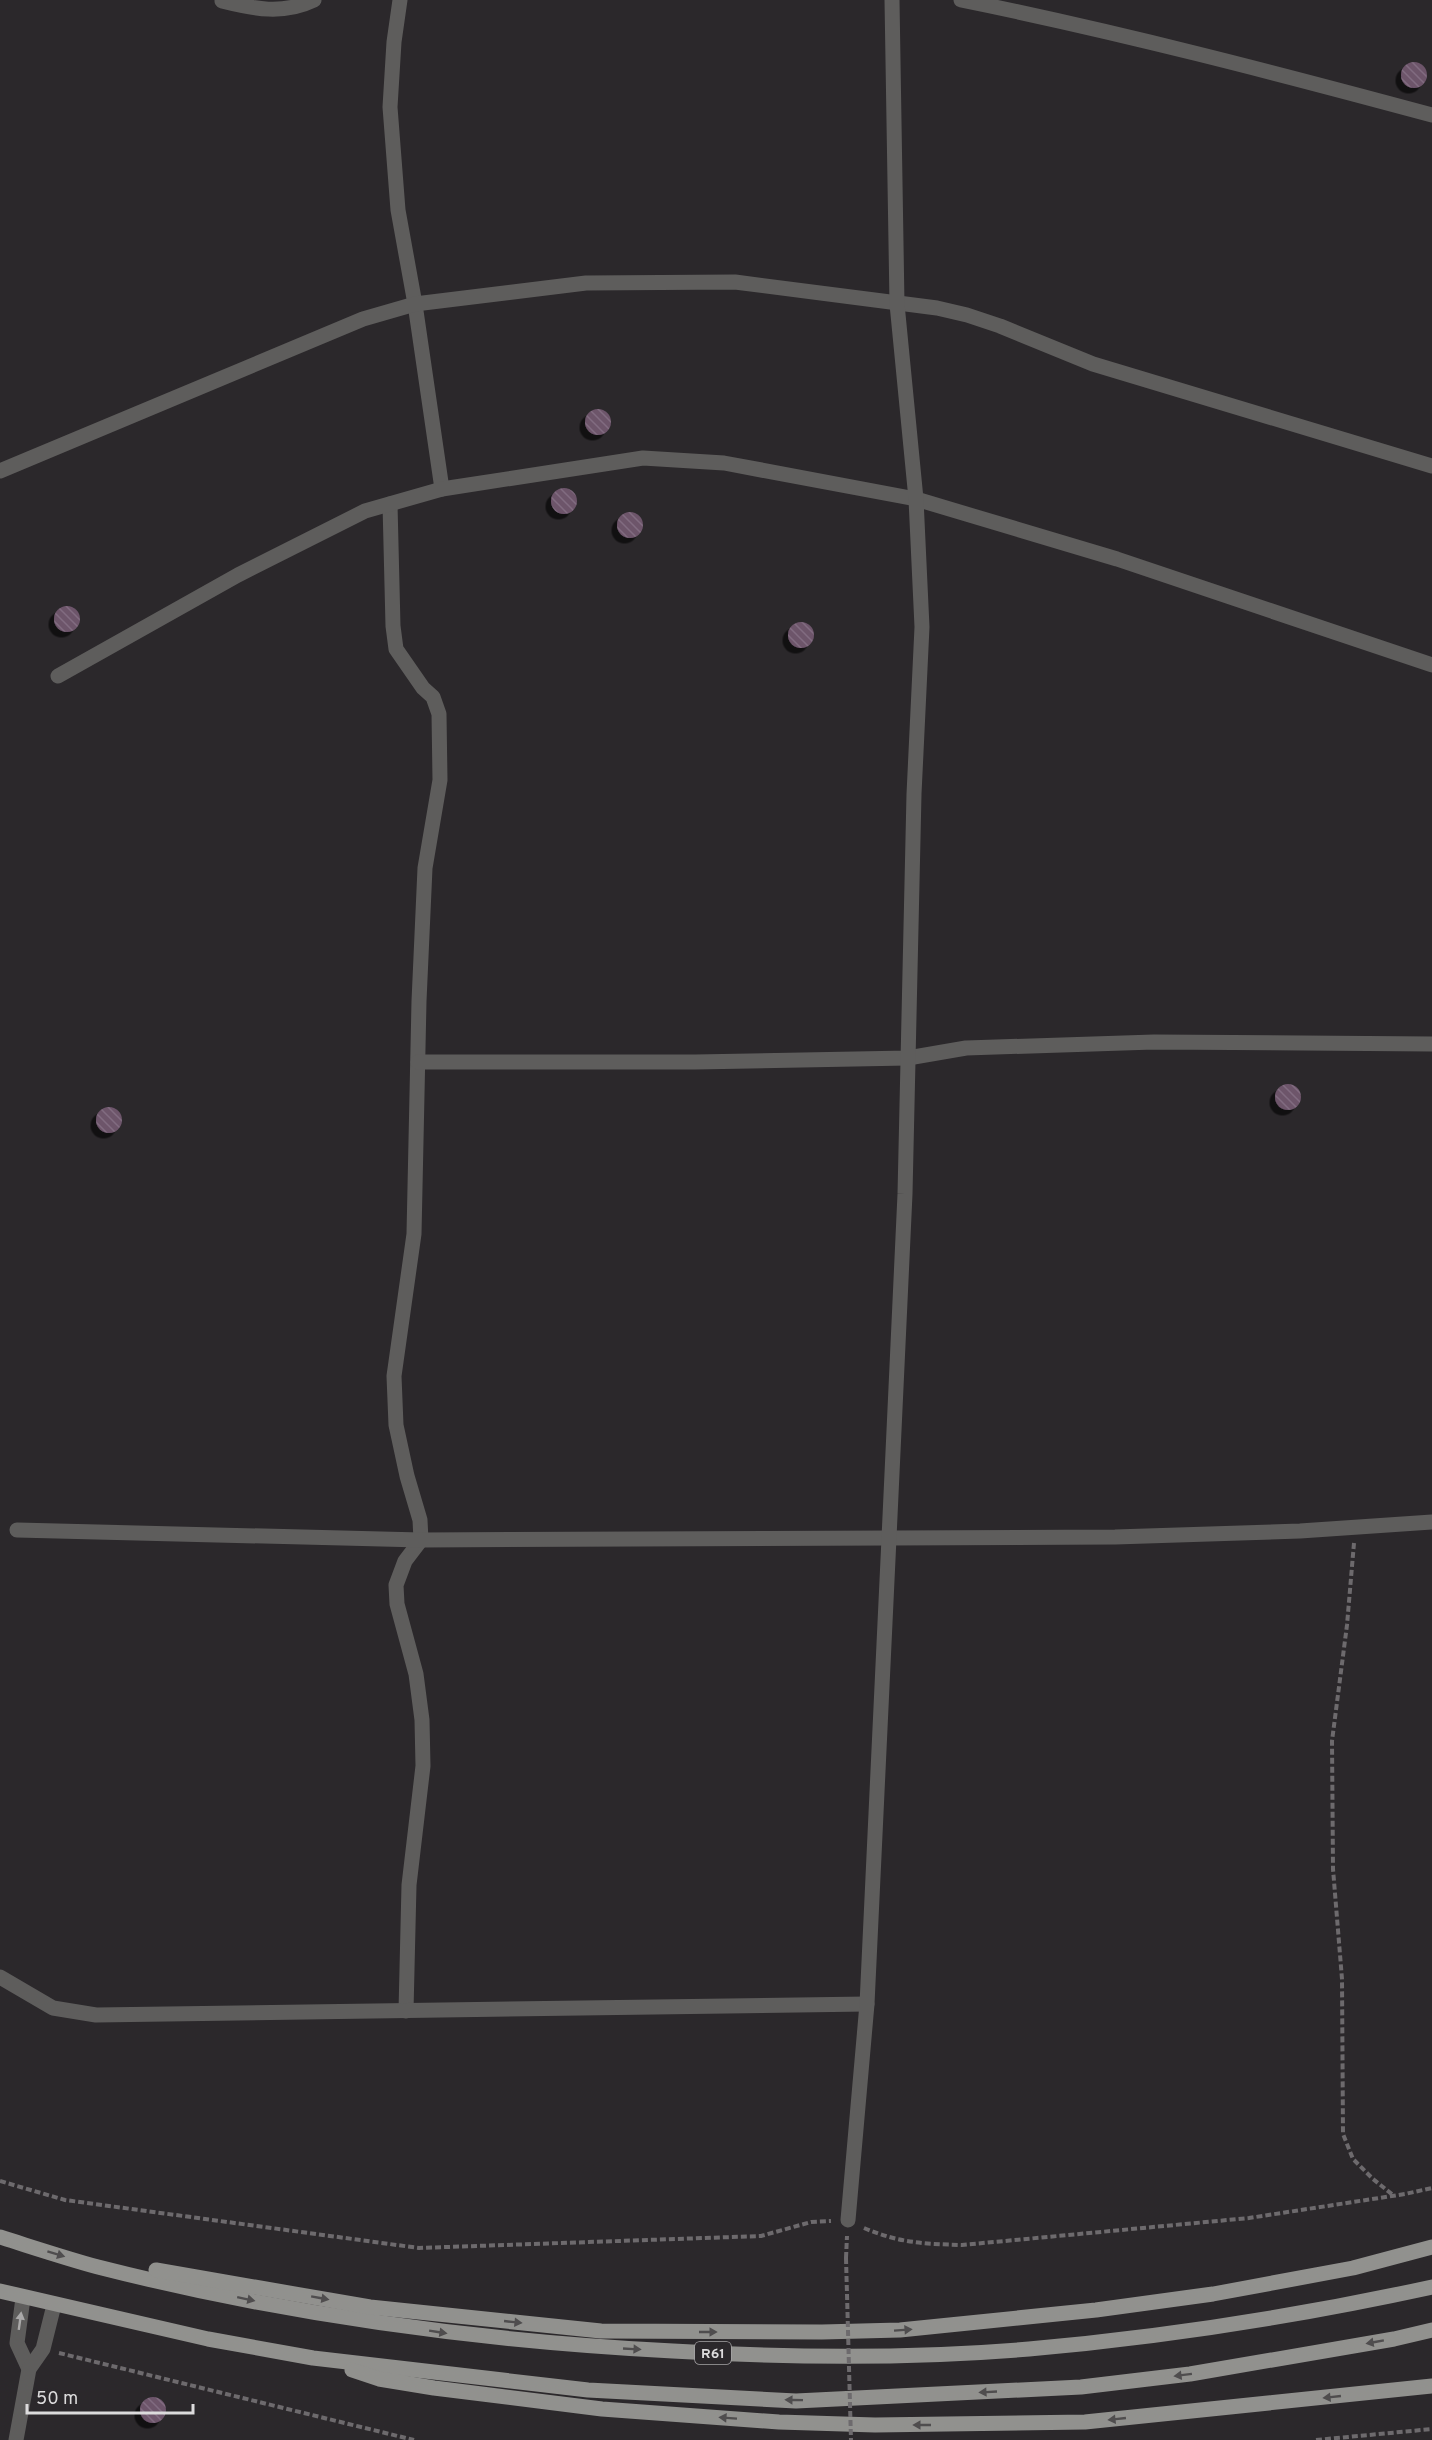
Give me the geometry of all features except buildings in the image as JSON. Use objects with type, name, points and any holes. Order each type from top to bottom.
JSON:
[{"type":"main road","name":"R61","points":[[0,2237],[96,2266],[309,2312],[452,2334],[606,2348],[761,2356],[911,2355],[1027,2349],[1180,2333],[1346,2306],[1432,2287]]},
{"type":"main road","points":[[96,2266],[156,2270],[370,2307],[601,2331],[822,2332],[900,2330],[1096,2310],[1178,2299],[1353,2268],[1432,2247]]},
{"type":"main road","points":[[0,2291],[208,2339],[313,2358],[588,2390],[796,2401],[1081,2387],[1190,2374],[1394,2339],[1432,2330]]},
{"type":"main road","points":[[313,2358],[379,2379],[602,2409],[779,2422],[875,2426],[1085,2422],[1432,2386]]},
{"type":"street","points":[[222,1],[259,10],[278,10],[295,8],[314,0]]},
{"type":"street","points":[[400,0],[394,42],[390,107],[398,210],[415,304],[442,489]]},
{"type":"street","points":[[848,2220],[867,2004],[889,1538],[904,1205],[914,794],[922,627],[916,499],[897,303],[892,0]]},
{"type":"street","points":[[960,0],[1056,19],[1259,68],[1432,116]]},
{"type":"street","points":[[0,471],[363,320],[415,304],[586,283],[735,282],[937,308],[967,315],[1093,364],[1432,466]]},
{"type":"street","points":[[58,676],[238,575],[365,511],[442,489],[643,459],[724,463],[916,499],[1117,559],[1432,664]]},
{"type":"street","points":[[390,504],[393,626],[396,649],[423,688],[433,697],[439,714],[440,780],[425,868],[414,1234],[394,1376],[396,1425],[407,1476],[420,1520],[421,1540],[405,1562],[396,1585],[397,1604],[416,1674],[422,1720],[423,1766],[409,1885],[406,2011]]},
{"type":"street","points":[[418,1062],[695,1062],[908,1058],[966,1048],[1143,1042],[1432,1044]]},
{"type":"street","points":[[17,1530],[421,1540],[1115,1537],[1432,1522]]},
{"type":"street","points":[[0,1977],[53,2008],[96,2015],[867,2004]]},
{"type":"street","points":[[23,2298],[17,2343],[29,2369]]},
{"type":"street","points":[[16,2440],[29,2369],[43,2349],[54,2305]]},
{"type":"path","points":[[1356,1527],[1347,1625],[1332,1741],[1334,1869],[1342,1979],[1342,2134],[1353,2159],[1372,2179],[1394,2195]]},
{"type":"path","points":[[0,2181],[65,2200],[419,2248],[761,2236],[811,2222],[848,2220],[886,2237],[916,2244],[962,2245],[1249,2218],[1432,2188]]},
{"type":"path","points":[[846,2258],[851,2440]]},
{"type":"path","points":[[43,2349],[414,2440]]},
{"type":"path","points":[[1316,2440],[1432,2428]]}]
